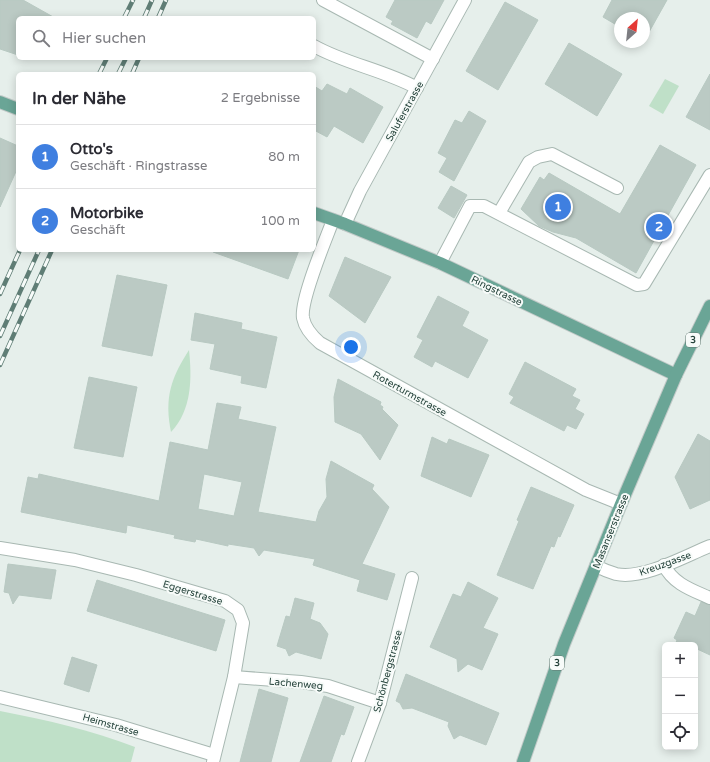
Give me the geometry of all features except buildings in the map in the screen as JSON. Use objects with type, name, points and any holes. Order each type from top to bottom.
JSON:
[{"type":"main road","points":[[0,102],[16,107]]},
{"type":"main road","name":"Ringstrasse","points":[[316,214],[440,263],[676,375]]},
{"type":"main road","name":"Masanserstrasse","points":[[523,762],[564,644],[620,504],[676,375],[710,306]]},
{"type":"street","points":[[322,0],[433,59]]},
{"type":"street","name":"Saluferstrasse","points":[[345,224],[360,191],[465,0]]},
{"type":"street","points":[[316,47],[325,53],[396,77],[417,88]]},
{"type":"street","points":[[499,213],[529,162],[545,155],[552,154],[617,188]]},
{"type":"street","points":[[440,263],[470,206],[484,206],[637,285],[640,285],[646,281],[710,175]]},
{"type":"street","name":"Roterturmstrasse","points":[[333,220],[311,280],[304,307],[303,317],[312,336],[320,343],[573,483],[620,504]]},
{"type":"street","name":"Kreuzgasse","points":[[596,566],[616,574],[625,575],[645,572],[710,546]]},
{"type":"street","name":"Eggerstrasse","points":[[0,548],[75,560],[136,575],[225,601],[238,610],[243,623],[234,677],[213,759]]},
{"type":"street","points":[[664,565],[673,579],[686,588],[710,598]]},
{"type":"street","name":"Schönbergstrasse","points":[[358,762],[380,703],[412,578]]},
{"type":"street","name":"Lachenweg","points":[[234,677],[301,682],[328,686],[380,703]]},
{"type":"street","name":"Heimstrasse","points":[[0,697],[116,725],[213,759]]},
{"type":"green space","points":[[665,79],[679,86],[663,114],[649,106]]},
{"type":"green space","points":[[189,350],[190,382],[187,404],[178,423],[171,432],[168,409],[169,398],[174,379]]},
{"type":"green space","points":[[0,711],[102,735],[135,747],[131,762],[0,762]]},
{"type":"railway","points":[[125,16],[133,0]]},
{"type":"railway","points":[[145,16],[152,0]]},
{"type":"railway","points":[[159,16],[166,0]]},
{"type":"railway","points":[[100,72],[106,60]]},
{"type":"railway","points":[[119,72],[125,60]]},
{"type":"railway","points":[[133,72],[138,60]]},
{"type":"railway","points":[[0,294],[19,252]]},
{"type":"railway","points":[[0,336],[38,252]]},
{"type":"railway","points":[[0,365],[51,252]]},
{"type":"place","name":"Otto's","points":[[558,207]]},
{"type":"place","name":"Motorbike","points":[[659,227]]}]
